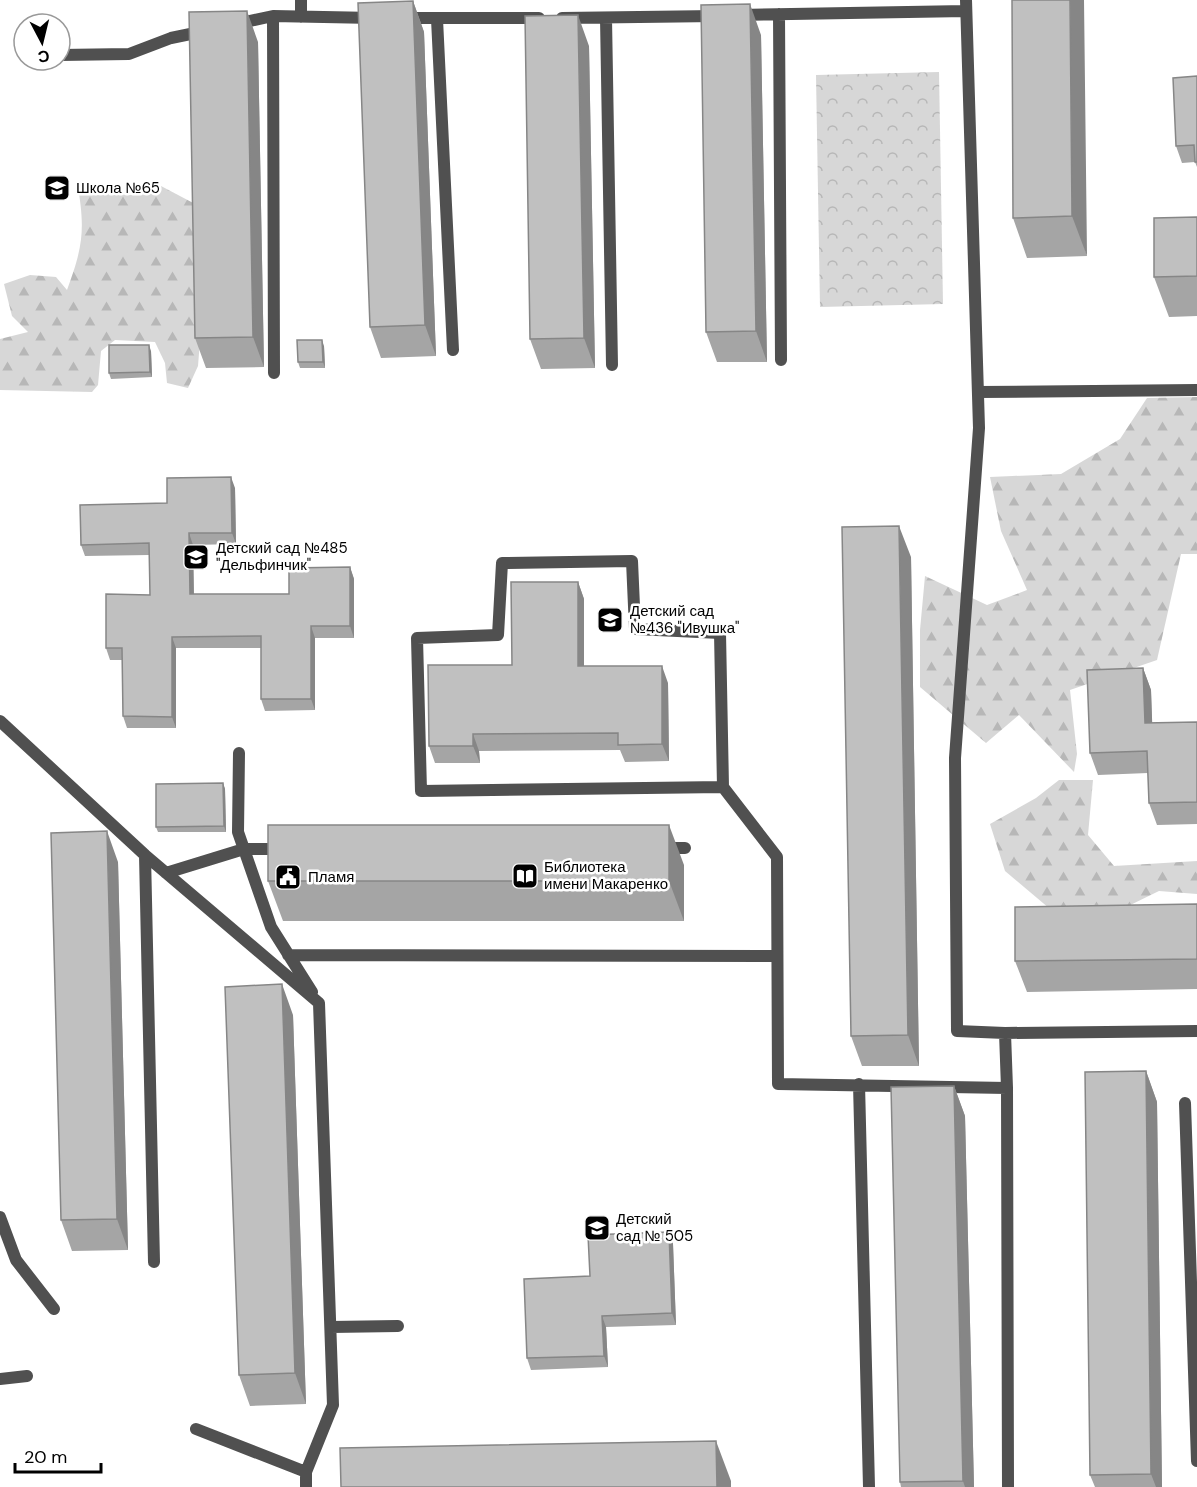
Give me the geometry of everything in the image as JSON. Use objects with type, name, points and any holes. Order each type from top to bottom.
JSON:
[{"type":"lane","points":[[301,0],[301,17]]},
{"type":"lane","points":[[72,55],[129,54],[171,38],[273,16],[437,19],[606,18],[779,14],[966,5],[979,429],[955,758],[957,1031],[1005,1033],[1197,1031]]},
{"type":"lane","points":[[779,14],[781,360]]},
{"type":"lane","points":[[273,16],[274,373]]},
{"type":"lane","points":[[606,18],[612,365]]},
{"type":"lane","points":[[437,19],[453,350]]},
{"type":"lane","points":[[978,392],[1197,390]]},
{"type":"lane","points":[[723,787],[421,791],[417,638],[498,635],[502,563],[632,561],[634,629],[720,633],[723,787],[777,857],[778,1084],[1007,1088]]},
{"type":"lane","points":[[0,721],[145,855],[319,1003]]},
{"type":"lane","points":[[239,753],[238,832],[271,927],[319,1003],[333,1405],[306,1473],[306,1487]]},
{"type":"lane","points":[[650,848],[685,848]]},
{"type":"lane","points":[[166,873],[244,849],[291,849]]},
{"type":"lane","points":[[145,855],[154,1262]]},
{"type":"lane","points":[[288,954],[777,956]]},
{"type":"lane","points":[[1005,1033],[1008,1487]]},
{"type":"lane","points":[[859,1084],[869,1487]]},
{"type":"lane","points":[[1185,1103],[1197,1461]]},
{"type":"lane","points":[[0,1217],[16,1260],[54,1309]]},
{"type":"lane","points":[[331,1328],[398,1326]]},
{"type":"lane","points":[[0,1379],[27,1376]]},
{"type":"lane","points":[[196,1429],[306,1473]]},
{"type":"green space","points":[[939,72],[943,304],[820,307],[816,75]]},
{"type":"green space","points":[[77,181],[125,195],[146,192],[161,186],[197,205],[201,328],[198,366],[188,388],[167,383],[165,363],[155,342],[115,340],[101,351],[98,385],[92,392],[0,390],[0,339],[28,332],[12,316],[4,284],[30,275],[56,277],[67,290],[80,248],[82,224]]},
{"type":"green space","points":[[1197,397],[1197,554],[1181,554],[1157,660],[1070,690],[1077,754],[1074,772],[1019,715],[986,743],[920,687],[920,630],[925,576],[987,605],[1027,590],[1001,531],[990,477],[1061,474],[1120,439],[1147,398]]},
{"type":"green space","points":[[1059,780],[1093,780],[1088,835],[1114,866],[1197,861],[1197,894],[1159,891],[1118,911],[1056,914],[1005,871],[990,824],[1036,798]]},
{"type":"building","points":[[1012,0],[1070,0],[1072,216],[1013,218]]},
{"type":"building","points":[[413,1],[425,325],[370,327],[358,3]]},
{"type":"building","points":[[750,4],[756,331],[706,332],[701,5]]},
{"type":"building","points":[[247,11],[253,337],[195,338],[189,12]]},
{"type":"building","points":[[578,15],[584,338],[530,339],[525,16]]},
{"type":"building","points":[[1197,76],[1197,162],[1195,162],[1194,145],[1176,146],[1173,78]]},
{"type":"building","points":[[1197,217],[1197,276],[1154,277],[1154,218]]},
{"type":"building","points":[[297,340],[322,340],[323,362],[298,362]]},
{"type":"building","points":[[109,345],[149,345],[150,372],[109,373]]},
{"type":"building","points":[[231,477],[232,533],[189,533],[190,594],[289,594],[289,568],[350,567],[350,626],[311,626],[311,699],[261,699],[261,636],[172,637],[172,717],[123,716],[122,648],[106,648],[106,594],[150,595],[149,543],[81,545],[80,505],[167,503],[167,478]]},
{"type":"building","points":[[899,526],[908,1035],[851,1036],[842,527]]},
{"type":"building","points":[[511,582],[578,582],[578,666],[662,666],[662,744],[618,745],[618,733],[473,734],[473,746],[429,746],[428,665],[512,665]]},
{"type":"building","points":[[1143,668],[1145,723],[1197,722],[1197,802],[1149,803],[1147,751],[1090,753],[1087,670]]},
{"type":"building","points":[[223,783],[224,826],[156,827],[156,784]]},
{"type":"building","points":[[268,825],[669,825],[669,881],[268,881]]},
{"type":"building","points":[[107,831],[117,1219],[61,1220],[51,833]]},
{"type":"building","points":[[1197,904],[1197,959],[1015,961],[1015,907]]},
{"type":"building","points":[[282,984],[295,1373],[239,1375],[225,987]]},
{"type":"building","points":[[1146,1071],[1151,1474],[1090,1475],[1085,1072]]},
{"type":"building","points":[[954,1086],[963,1481],[900,1482],[891,1087]]},
{"type":"building","points":[[669,1232],[672,1313],[602,1316],[604,1356],[527,1358],[524,1279],[590,1276],[588,1235]]},
{"type":"building","points":[[716,1441],[717,1487],[341,1487],[340,1448]]},
{"type":"place","name":"Школа №65","points":[[57,188]]},
{"type":"place","name":"Детский сад №485 \"Дельфинчик\"","points":[[196,557]]},
{"type":"place","name":"Детский сад №436 \"Ивушка\"","points":[[610,620]]},
{"type":"place","name":"Библиотека имени Макаренко","points":[[525,876]]},
{"type":"place","name":"Пламя","points":[[288,877]]},
{"type":"place","name":"Детский сад № 505","points":[[597,1228]]}]
